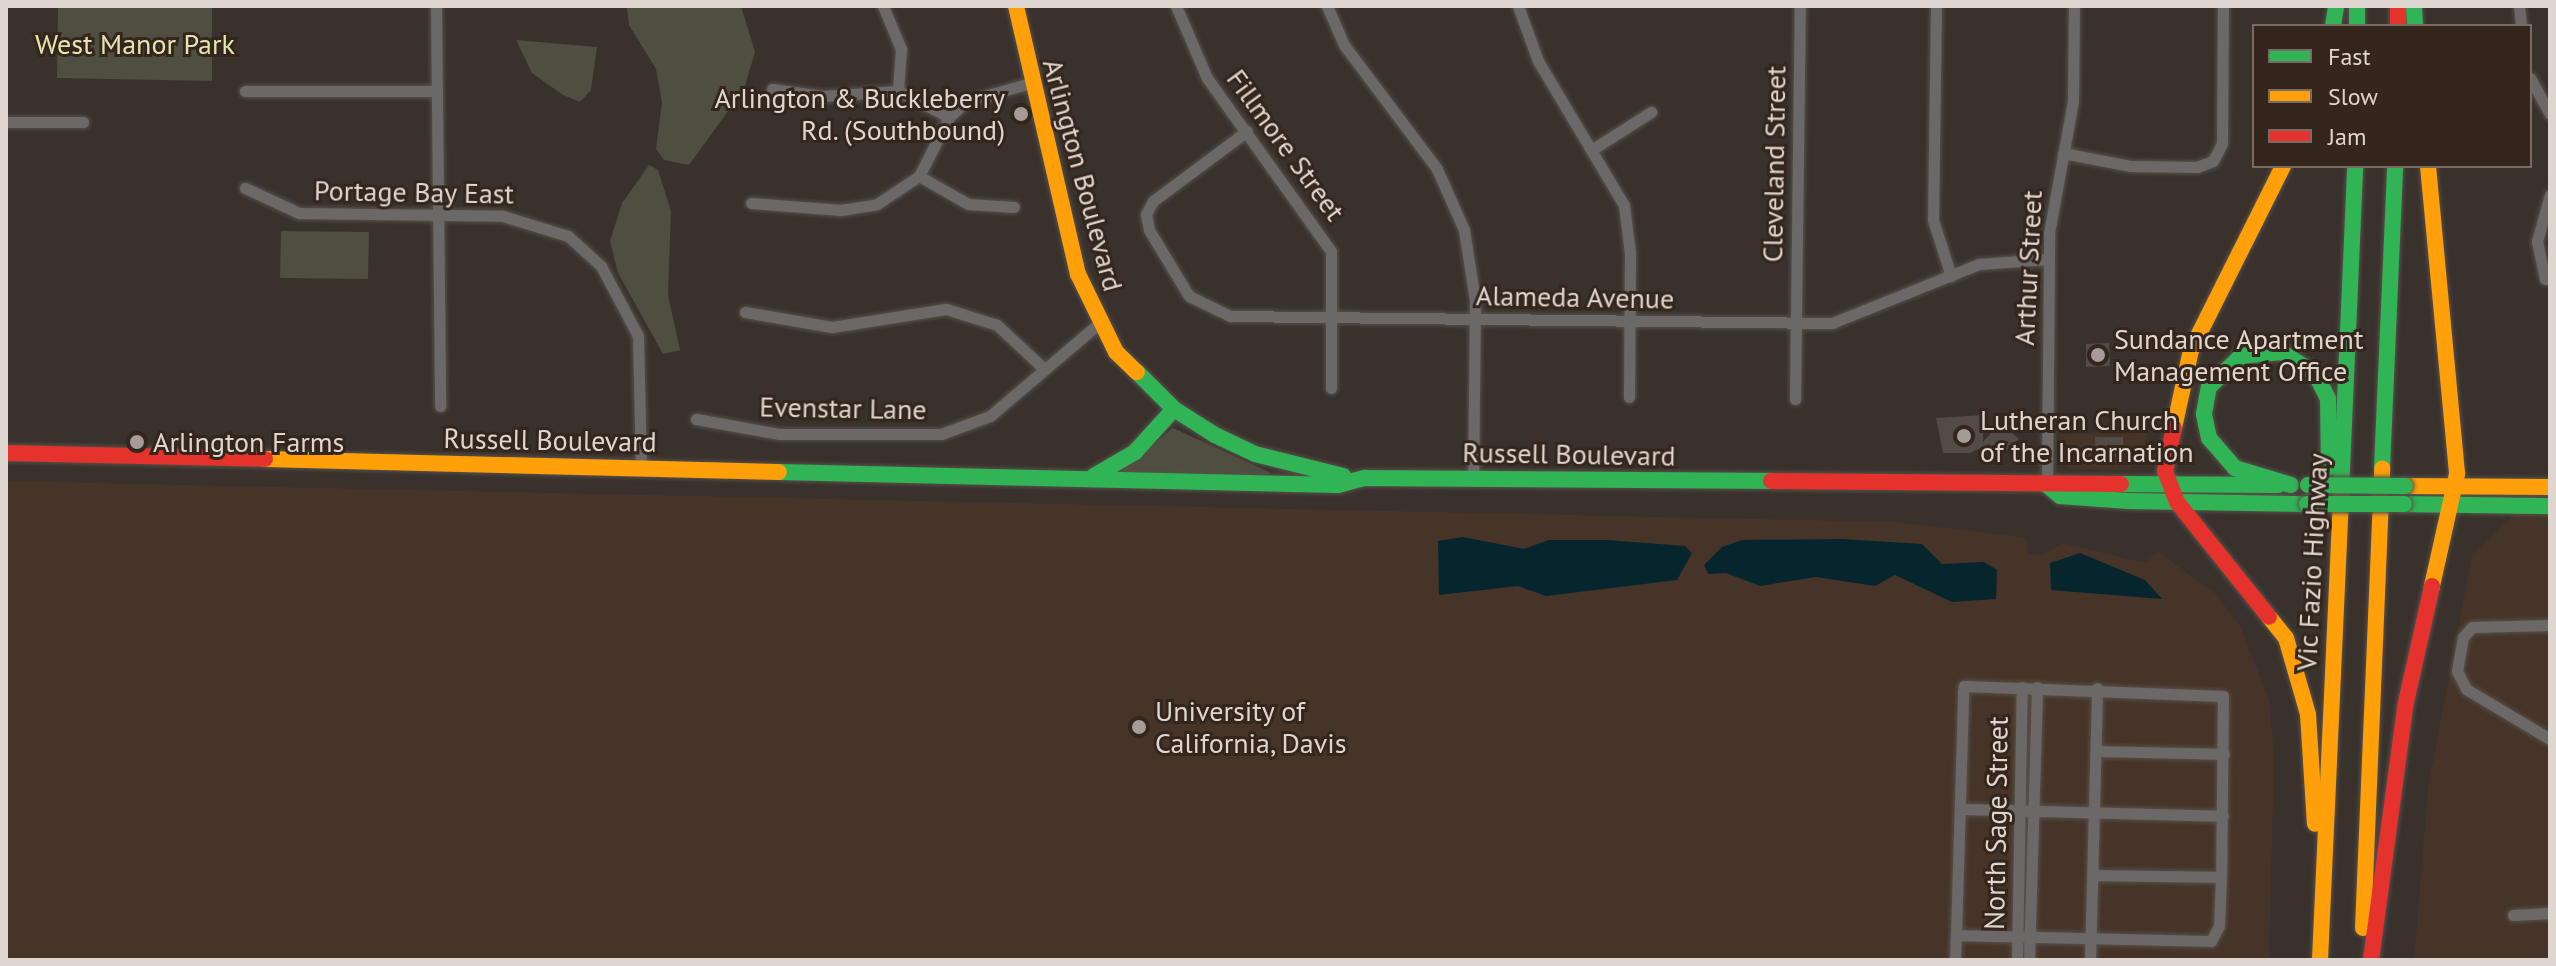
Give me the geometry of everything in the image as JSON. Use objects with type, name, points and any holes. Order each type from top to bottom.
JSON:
[{"type":"main road","name":"Arlington Boulevard","points":[[1016,6],[1030,83],[1078,274],[1098,324],[1174,409],[1255,454],[1365,478]]},
{"type":"main road","points":[[2282,168],[2191,350],[2173,419],[2167,484],[2177,502],[2273,617],[2296,663],[2308,714],[2322,883]]},
{"type":"main road","name":"Vic Fazio Highway","points":[[2320,960],[2355,168]]},
{"type":"main road","points":[[2362,960],[2395,168]]},
{"type":"main road","points":[[2371,960],[2405,707],[2456,486],[2428,168]]},
{"type":"main road","points":[[2291,485],[2235,468],[2209,438],[2204,414],[2209,387],[2231,361],[2252,352],[2293,356],[2322,383],[2330,415],[2339,568]]},
{"type":"main road","points":[[1092,477],[1135,452],[1174,409]]},
{"type":"main road","name":"Russell Boulevard","points":[[6,453],[1338,485],[1365,478],[2047,485],[2065,480],[2167,484],[2550,487]]},
{"type":"main road","name":"Russell Boulevard","points":[[2047,485],[2060,496],[2177,502],[2550,506]]},
{"type":"street","points":[[436,6],[440,406]]},
{"type":"street","points":[[883,6],[901,49],[898,91]]},
{"type":"street","name":"Fillmore Street","points":[[1176,6],[1192,54],[1324,235],[1331,251],[1331,388]]},
{"type":"street","points":[[1327,6],[1344,45],[1423,147],[1450,192],[1471,258],[1475,319],[1473,479]]},
{"type":"street","points":[[1518,6],[1538,61],[1593,149],[1626,217],[1629,397]]},
{"type":"street","name":"Cleveland Street","points":[[1795,399],[1800,6]]},
{"type":"street","points":[[1936,6],[1933,220],[1951,276]]},
{"type":"street","name":"Arthur Street","points":[[2047,485],[2048,259],[2073,101],[2074,6]]},
{"type":"street","points":[[2063,153],[2130,166],[2197,167],[2213,161],[2222,143],[2223,6]]},
{"type":"street","points":[[2532,82],[2550,114]]},
{"type":"street","points":[[751,203],[862,208],[919,176],[949,117],[985,93],[1030,83]]},
{"type":"street","points":[[772,89],[823,96],[898,91],[949,117]]},
{"type":"street","points":[[245,91],[437,91]]},
{"type":"street","points":[[1593,149],[1651,112]]},
{"type":"street","points":[[6,122],[83,122]]},
{"type":"street","name":"Alameda Avenue","points":[[1247,131],[1153,201],[1146,214],[1182,286],[1201,305],[1230,316],[1796,323],[1863,315],[1951,276],[1994,261],[2048,259]]},
{"type":"street","points":[[919,176],[968,204],[1014,207]]},
{"type":"street","name":"Portage Bay East","points":[[245,188],[299,213],[438,215],[537,222],[568,236],[601,266],[640,345],[641,468]]},
{"type":"street","points":[[2545,279],[2537,241],[2550,195]]},
{"type":"street","points":[[745,312],[832,327],[946,309],[997,325],[1042,367]]},
{"type":"street","name":"Evenstar Lane","points":[[696,419],[779,434],[941,434],[990,416],[1042,367],[1098,324]]},
{"type":"street","points":[[2550,625],[2472,627],[2463,637],[2457,671],[2466,689],[2550,739]]},
{"type":"street","points":[[1955,960],[1964,686],[2217,692],[2224,700],[2223,816],[2219,926],[2211,941],[1956,935]]},
{"type":"street","name":"North Sage Street","points":[[2022,687],[2020,811],[2024,938],[2029,960]]},
{"type":"street","name":"North Sage Street","points":[[2017,960],[2024,938],[2033,811],[2037,687]]},
{"type":"street","points":[[2090,960],[2097,688]]},
{"type":"street","points":[[2096,751],[2224,754]]},
{"type":"street","points":[[1960,809],[2223,816]]},
{"type":"street","points":[[2093,875],[2221,877]]},
{"type":"street","points":[[2513,915],[2550,913]]},
{"type":"shaded area","points":[[2147,433],[2142,457],[2128,470],[2070,469],[2061,462],[2060,434]]},
{"type":"shaded area","name":"University of California, Davis","points":[[6,481],[1896,522],[2021,537],[2027,539],[2027,554],[2043,555],[2062,543],[2145,563],[2158,552],[2216,594],[2240,626],[2269,700],[2274,754],[2269,960],[6,960]]},
{"type":"shaded area","points":[[2516,513],[2550,514],[2550,960],[2414,960],[2428,788],[2472,555]]},
{"type":"green space","name":"West Manor Park","points":[[58,6],[212,6],[212,81],[57,78]]},
{"type":"green space","points":[[741,6],[755,52],[744,89],[689,165],[664,160],[656,149],[662,102],[656,69],[629,25],[627,8]]},
{"type":"green space","points":[[516,40],[597,47],[591,90],[580,102],[563,95],[532,73]]},
{"type":"green space","points":[[649,165],[658,170],[671,211],[668,295],[680,350],[663,354],[618,273],[610,241],[622,203]]},
{"type":"green space","points":[[281,231],[369,232],[368,279],[280,278]]},
{"type":"green space","points":[[1173,428],[1269,472],[1269,475],[1120,472]]},
{"type":"water","points":[[1463,537],[1524,549],[1549,540],[1607,540],[1685,546],[1692,553],[1677,580],[1546,596],[1518,586],[1439,595],[1438,541]]},
{"type":"water","points":[[1842,539],[1922,544],[1942,564],[1984,562],[1997,570],[1996,599],[1952,602],[1895,575],[1875,586],[1816,577],[1760,586],[1726,573],[1708,574],[1704,565],[1722,547],[1742,540]]},
{"type":"water","points":[[2080,553],[2145,580],[2162,599],[2051,590],[2050,563]]},
{"type":"building","name":"Sundance Apartment Management Office","points":[[2109,343],[2110,366],[2086,367],[2086,344]]},
{"type":"building","name":"Lutheran Church of the Incarnation","points":[[1983,415],[1983,442],[2000,423],[2019,439],[2000,456],[1989,444],[1970,453],[1943,453],[1936,418]]},
{"type":"building","points":[[2095,437],[2123,437],[2124,457],[2096,457]]},
{"type":"traffic: fast","points":[[2333,24],[2336,6]]},
{"type":"traffic: fast","points":[[2357,6],[2357,24]]},
{"type":"traffic: fast","points":[[2414,6],[2415,24]]},
{"type":"traffic: fast","points":[[2341,492],[2355,168]]},
{"type":"traffic: fast","points":[[2382,468],[2395,168]]},
{"type":"traffic: fast","points":[[2291,485],[2235,468],[2209,438],[2204,414],[2209,387],[2241,356],[2281,352],[2315,373],[2328,399],[2329,468]]},
{"type":"traffic: fast","points":[[1137,372],[1174,409],[1215,435],[1255,454],[1343,476]]},
{"type":"traffic: fast","points":[[1094,476],[1135,452],[1174,409]]},
{"type":"traffic: fast","points":[[779,472],[1338,485],[1365,478],[1771,481]]},
{"type":"traffic: fast","points":[[2121,484],[2278,485]]},
{"type":"traffic: fast","points":[[2047,485],[2060,496],[2128,501],[2307,504]]},
{"type":"traffic: fast","points":[[2308,485],[2405,486]]},
{"type":"traffic: fast","points":[[2307,504],[2404,504]]},
{"type":"traffic: fast","points":[[2404,504],[2550,506]]},
{"type":"traffic: slow","points":[[1016,6],[1078,274],[1116,352],[1137,372]]},
{"type":"traffic: slow","points":[[2174,428],[2191,350],[2282,168]]},
{"type":"traffic: slow","points":[[2428,168],[2457,474],[2432,586]]},
{"type":"traffic: slow","points":[[265,459],[779,472]]},
{"type":"traffic: slow","points":[[2363,928],[2382,468]]},
{"type":"traffic: slow","points":[[2405,486],[2550,487]]},
{"type":"traffic: slow","points":[[2320,960],[2341,492]]},
{"type":"traffic: slow","points":[[2269,617],[2286,638],[2308,714],[2315,824]]},
{"type":"traffic: jam","points":[[2398,6],[2398,24]]},
{"type":"traffic: jam","points":[[2174,428],[2165,471],[2177,502],[2269,617]]},
{"type":"traffic: jam","points":[[6,453],[265,459]]},
{"type":"traffic: jam","points":[[1771,481],[2121,484]]},
{"type":"traffic: jam","points":[[2371,960],[2405,707],[2432,586]]},
{"type":"place","name":"Arlington & Buckleberry Rd. (Southbound)","points":[[1021,114]]},
{"type":"place","name":"Sundance Apartment Management Office","points":[[2098,355]]},
{"type":"place","name":"Lutheran Church of the Incarnation","points":[[1964,436]]},
{"type":"place","name":"Arlington Farms","points":[[137,442]]},
{"type":"place","name":"University of California, Davis","points":[[1139,727]]}]
